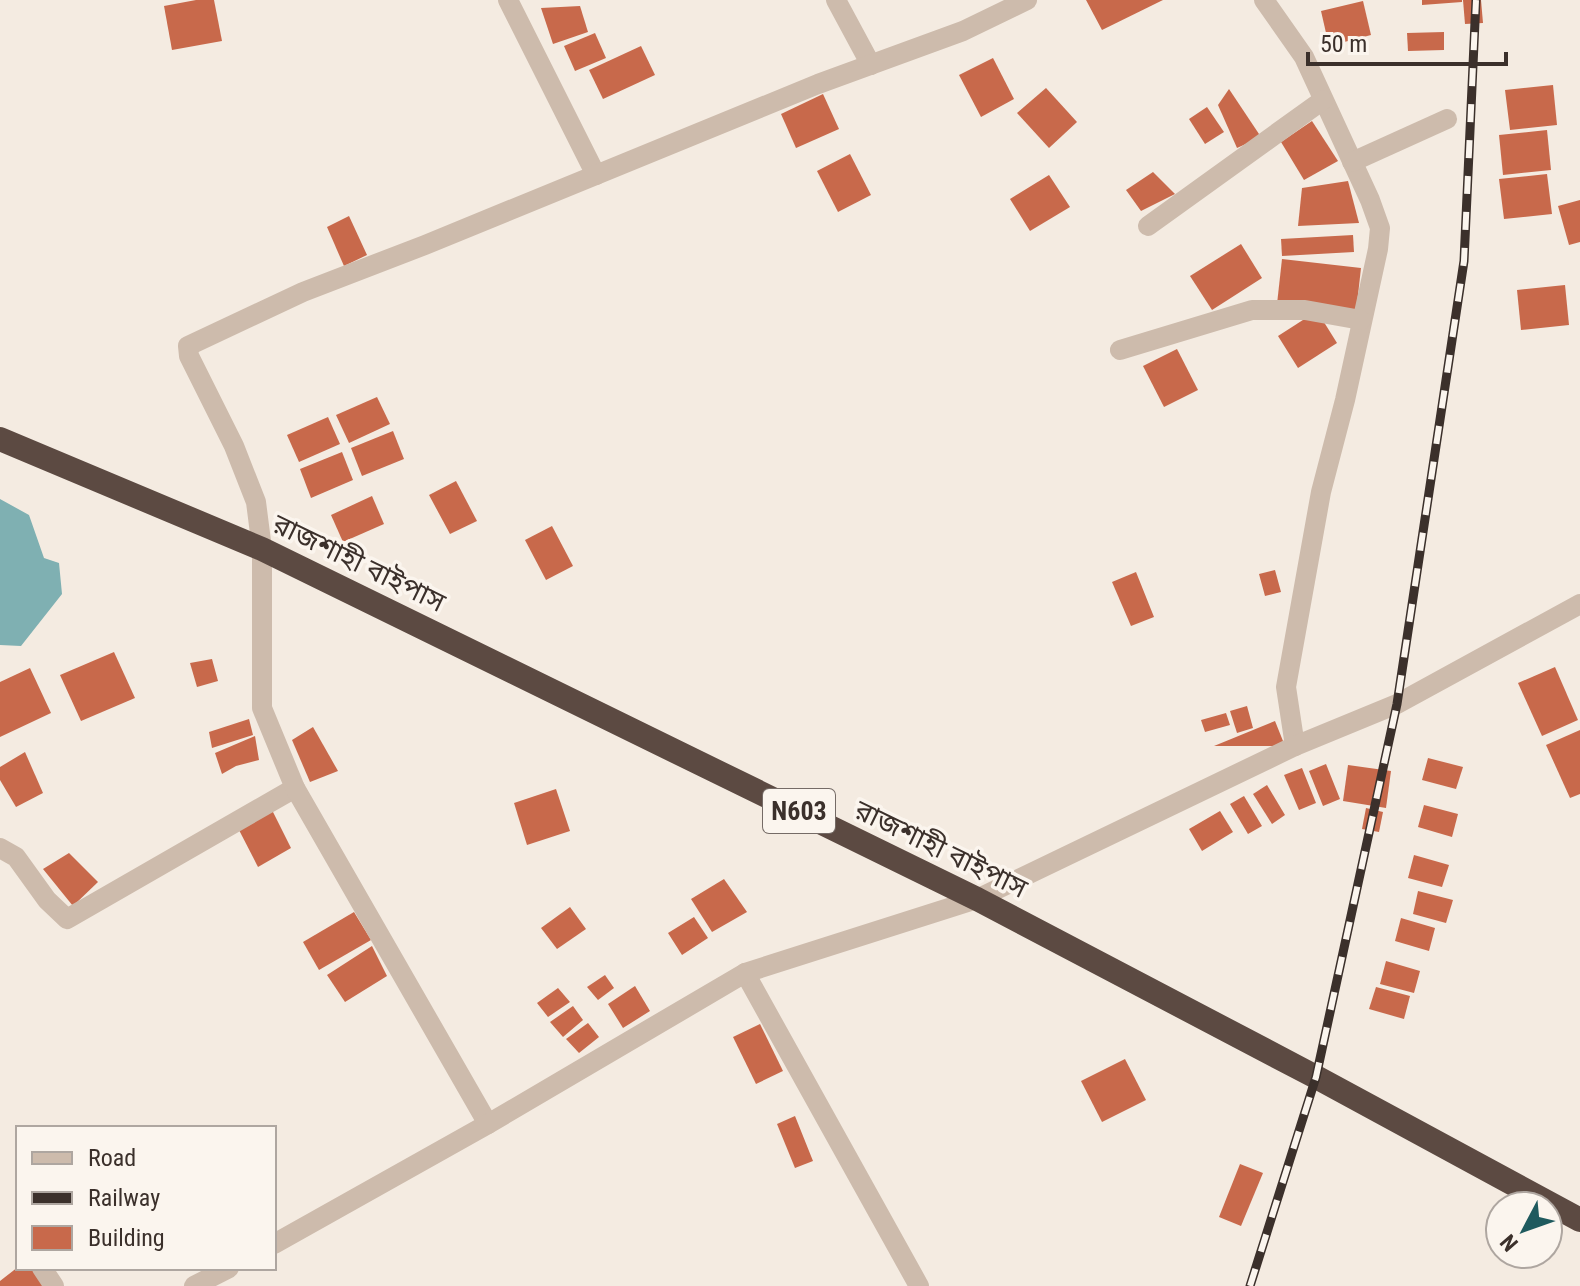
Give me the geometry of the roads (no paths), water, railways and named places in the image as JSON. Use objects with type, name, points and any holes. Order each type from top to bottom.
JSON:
[{"type":"highway","name":"রাজশাহী বাইপাস","points":[[0,439],[262,549],[977,899],[1580,1220]]},
{"type":"street","points":[[508,0],[596,175]]},
{"type":"street","points":[[836,0],[871,65]]},
{"type":"street","points":[[488,1124],[295,788],[262,708],[262,549],[256,502],[234,446],[189,356],[188,346],[303,292],[963,31],[1027,0]]},
{"type":"street","points":[[1264,0],[1294,41],[1380,228],[1345,400],[1321,492],[1286,687],[1295,746]]},
{"type":"street","points":[[1148,226],[1323,100]]},
{"type":"street","points":[[1352,162],[1447,119]]},
{"type":"street","points":[[1120,350],[1252,310],[1305,310],[1361,320]]},
{"type":"street","points":[[276,1243],[488,1124],[745,973],[977,899],[1295,746],[1397,704],[1580,604]]},
{"type":"street","points":[[0,848],[16,857],[47,900],[67,919],[295,788]]},
{"type":"street","points":[[745,973],[919,1286]]},
{"type":"street","points":[[194,1286],[225,1270]]},
{"type":"water","points":[[0,499],[29,515],[44,558],[59,563],[62,594],[21,646],[0,645]]},
{"type":"railway","points":[[1250,1286],[1316,1077],[1397,704],[1464,261],[1476,0]]}]
